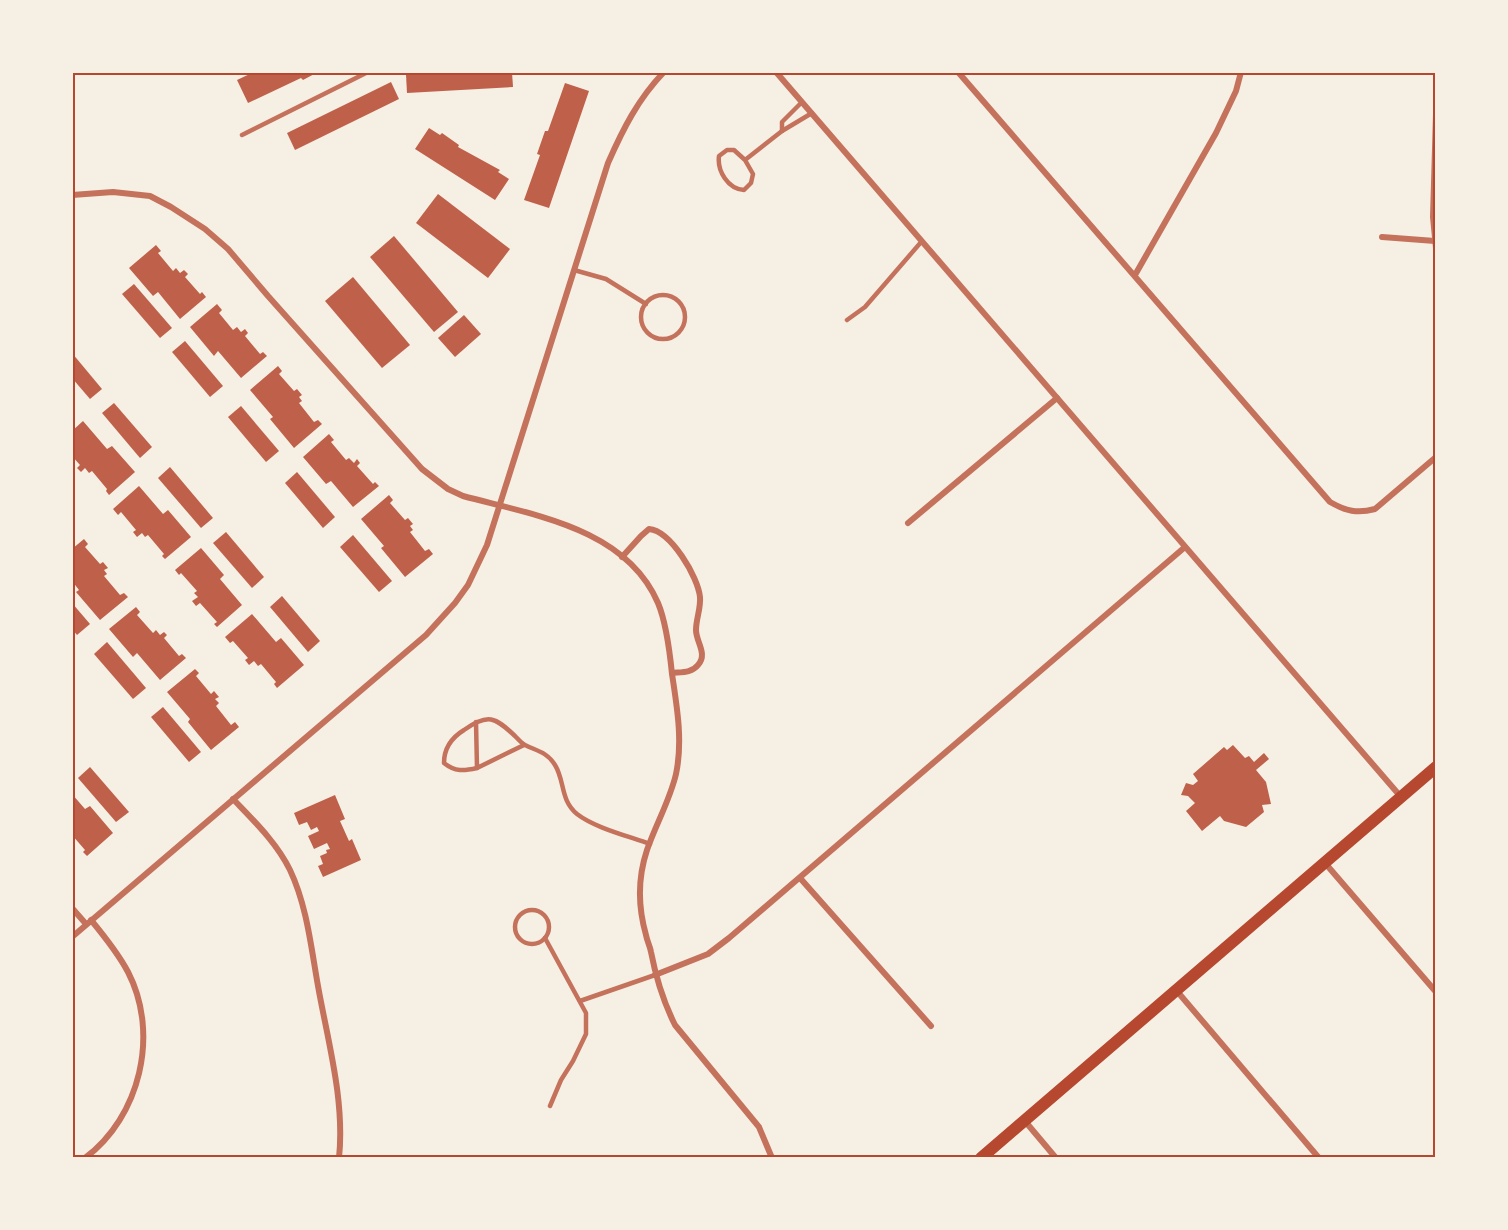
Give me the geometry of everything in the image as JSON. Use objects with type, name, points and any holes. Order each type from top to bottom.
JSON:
[{"type":"main road","points":[[981,1158],[1436,767]]},
{"type":"street","points":[[72,937],[426,635],[468,585],[487,545],[608,163],[639,102],[664,72]]},
{"type":"street","points":[[776,72],[1401,797]]},
{"type":"street","points":[[958,72],[1330,502],[1345,510],[1362,512],[1375,509],[1436,458]]},
{"type":"street","points":[[1135,275],[1216,133],[1236,91],[1241,72]]},
{"type":"street","points":[[1382,237],[1435,244],[1433,217],[1436,114]]},
{"type":"street","points":[[72,195],[113,192],[150,196],[205,229],[228,249],[267,296],[422,469],[448,489],[463,496],[578,528],[606,543],[641,576],[658,603],[672,672],[680,736],[675,777],[650,844],[641,877],[640,907],[655,975],[675,1025],[759,1127],[772,1158]]},
{"type":"street","points":[[908,523],[1057,398]]},
{"type":"street","points":[[622,557],[641,536],[649,530],[657,530],[675,546],[699,588],[701,601],[697,614],[696,633],[703,655],[700,664],[693,670],[672,672]]},
{"type":"street","points":[[655,975],[708,954],[800,878],[1185,547]]},
{"type":"street","points":[[233,799],[272,841],[290,869],[303,906],[336,1086],[342,1132],[339,1158]]},
{"type":"street","points":[[1325,862],[1436,992]]},
{"type":"street","points":[[800,878],[931,1026]]},
{"type":"street","points":[[72,908],[113,947],[129,974],[140,1004],[144,1036],[141,1068],[132,1098],[116,1126],[85,1158]]},
{"type":"street","points":[[1176,990],[1319,1158]]},
{"type":"street","points":[[1024,1120],[1056,1158]]},
{"type":"lane","points":[[242,135],[368,72]]},
{"type":"lane","points":[[782,131],[782,122],[802,102]]},
{"type":"lane","points":[[745,160],[782,131],[812,113]]},
{"type":"lane","points":[[727,150],[734,150],[745,160],[753,174],[751,183],[744,190],[735,189],[729,185],[718,164],[719,156],[727,150]]},
{"type":"lane","points":[[847,320],[865,307],[922,241]]},
{"type":"lane","points":[[574,270],[606,279],[646,304]]},
{"type":"lane","points":[[659,296],[666,296],[679,303],[684,316],[680,330],[669,338],[651,336],[641,321],[646,304],[659,296]]},
{"type":"lane","points":[[524,745],[477,768],[459,771],[450,769],[444,764],[444,752],[460,732],[476,722],[489,718],[500,722],[524,745],[536,748],[547,755],[555,765],[567,802],[576,813],[589,821],[650,844]]},
{"type":"lane","points":[[476,722],[477,768]]},
{"type":"lane","points":[[528,910],[536,910],[547,918],[549,931],[545,938],[532,944],[520,938],[517,934],[516,923],[522,914],[528,910]]},
{"type":"lane","points":[[545,938],[586,1013],[586,1034],[550,1106]]},
{"type":"lane","points":[[580,1002],[655,975]]},
{"type":"building","points":[[254,72],[318,72],[248,103],[237,80]]},
{"type":"building","points":[[512,72],[513,87],[407,93],[406,75]]},
{"type":"building","points":[[391,82],[399,99],[295,150],[287,133]]},
{"type":"building","points":[[565,83],[589,91],[549,208],[524,200],[540,155],[537,154],[545,131],[548,131]]},
{"type":"building","points":[[429,128],[440,135],[442,133],[459,145],[458,147],[500,170],[498,172],[509,179],[495,200],[415,149]]},
{"type":"building","points":[[438,194],[510,249],[488,278],[416,223]]},
{"type":"building","points":[[394,236],[458,312],[434,332],[370,257]]},
{"type":"building","points":[[156,245],[161,251],[158,253],[173,271],[176,268],[180,273],[184,270],[188,274],[185,277],[200,294],[202,292],[206,297],[180,319],[158,292],[153,296],[129,268]]},
{"type":"building","points":[[353,277],[410,345],[382,368],[325,301]]},
{"type":"building","points":[[134,284],[172,328],[160,338],[122,294]]},
{"type":"building","points":[[217,304],[222,310],[219,313],[233,330],[237,327],[241,332],[245,329],[248,333],[245,336],[260,354],[263,352],[267,356],[241,378],[218,351],[214,356],[190,327]]},
{"type":"building","points":[[464,315],[481,334],[455,357],[438,338]]},
{"type":"building","points":[[185,341],[223,386],[210,397],[172,352]]},
{"type":"building","points":[[72,353],[102,389],[90,399],[72,378]]},
{"type":"building","points":[[278,366],[282,371],[279,374],[294,391],[297,389],[302,395],[299,397],[302,401],[299,403],[314,422],[318,420],[322,424],[294,448],[270,419],[273,417],[250,390]]},
{"type":"building","points":[[114,403],[152,447],[140,458],[102,413]]},
{"type":"building","points":[[241,406],[279,451],[266,462],[228,417]]},
{"type":"building","points":[[83,421],[107,449],[112,446],[135,472],[109,495],[107,489],[92,471],[89,473],[85,468],[81,472],[77,468],[80,465],[72,456],[72,431]]},
{"type":"building","points":[[329,434],[334,440],[331,442],[346,460],[349,458],[354,463],[357,459],[360,463],[357,466],[373,484],[375,482],[379,486],[353,507],[331,481],[326,484],[303,457]]},
{"type":"building","points":[[170,467],[213,518],[201,528],[158,478]]},
{"type":"building","points":[[297,472],[335,517],[323,528],[285,483]]},
{"type":"building","points":[[139,486],[163,514],[168,510],[191,537],[165,559],[162,556],[164,554],[148,535],[145,537],[142,533],[137,537],[133,532],[136,530],[121,512],[118,515],[113,509]]},
{"type":"building","points":[[389,495],[393,500],[390,503],[405,520],[408,518],[413,524],[410,526],[413,530],[410,532],[425,551],[429,549],[433,554],[405,577],[381,548],[384,546],[361,519]]},
{"type":"building","points":[[226,532],[264,577],[252,588],[213,543]]},
{"type":"building","points":[[353,535],[392,581],[379,592],[340,547]]},
{"type":"building","points":[[84,539],[88,544],[85,547],[100,564],[103,562],[108,568],[104,570],[107,574],[104,576],[120,595],[124,593],[128,597],[100,620],[76,592],[79,590],[72,581],[72,549]]},
{"type":"building","points":[[201,548],[224,575],[220,579],[242,605],[217,627],[214,624],[217,622],[200,603],[196,606],[192,601],[198,597],[194,593],[197,591],[181,573],[179,575],[175,570]]},
{"type":"building","points":[[282,596],[320,641],[308,652],[270,607]]},
{"type":"building","points":[[72,603],[90,624],[77,635],[72,629]]},
{"type":"building","points":[[136,607],[140,612],[137,615],[153,633],[156,630],[160,635],[164,632],[167,635],[164,638],[179,656],[182,654],[186,658],[160,680],[137,653],[133,657],[109,629]]},
{"type":"building","points":[[252,614],[276,642],[281,638],[304,665],[277,688],[274,684],[276,682],[261,664],[258,666],[254,661],[249,665],[245,660],[248,658],[233,641],[230,643],[225,637]]},
{"type":"building","points":[[107,642],[146,688],[133,699],[94,654]]},
{"type":"building","points":[[195,669],[199,673],[196,676],[211,694],[214,691],[219,697],[215,699],[219,703],[216,706],[231,725],[235,722],[239,727],[211,750],[188,722],[190,719],[167,692]]},
{"type":"building","points":[[163,707],[201,752],[189,762],[151,717]]},
{"type":"building","points":[[1233,745],[1245,758],[1249,756],[1254,762],[1264,753],[1269,759],[1256,770],[1266,782],[1271,804],[1262,805],[1264,812],[1246,827],[1224,821],[1220,816],[1202,831],[1186,811],[1195,803],[1188,796],[1181,795],[1186,783],[1193,785],[1198,781],[1193,774],[1224,747],[1227,750]]},
{"type":"building","points":[[90,767],[129,812],[116,822],[78,778]]},
{"type":"building","points":[[72,794],[85,809],[90,806],[113,833],[87,856],[83,852],[85,850],[72,835]]},
{"type":"building","points":[[335,795],[345,819],[340,821],[349,841],[352,839],[361,860],[323,877],[318,866],[323,864],[320,856],[330,849],[327,843],[314,849],[308,836],[319,831],[317,827],[311,830],[307,822],[299,825],[294,813]]}]
